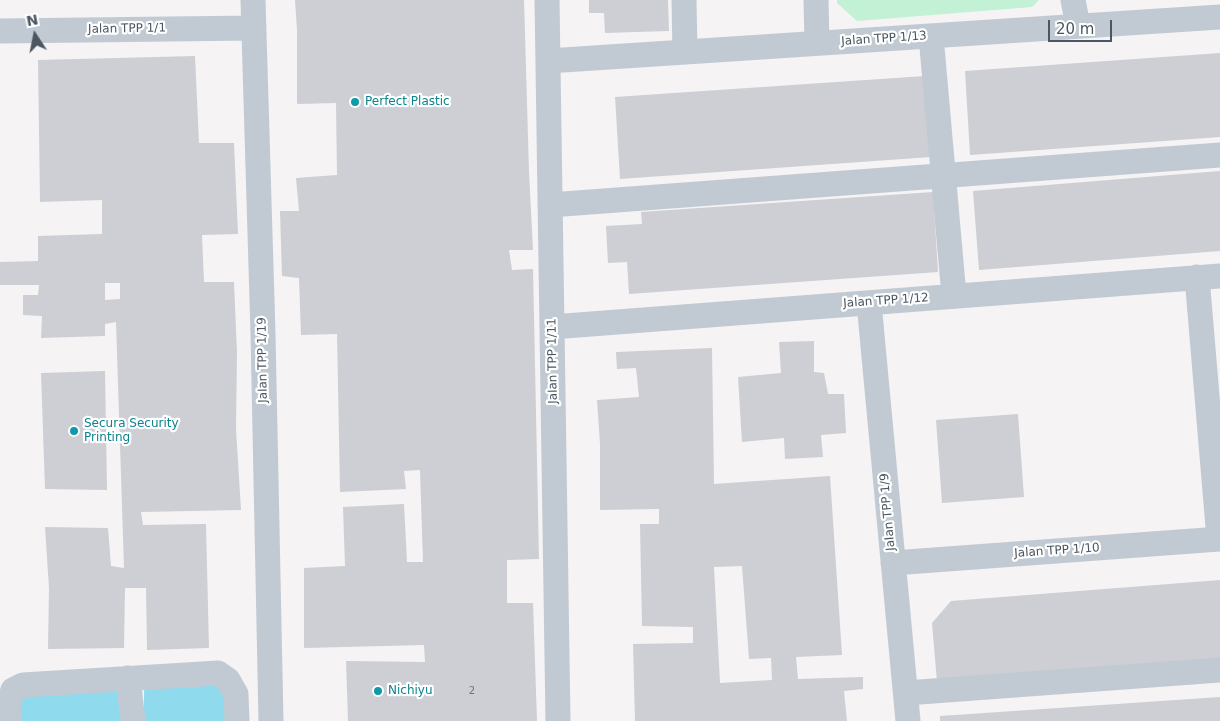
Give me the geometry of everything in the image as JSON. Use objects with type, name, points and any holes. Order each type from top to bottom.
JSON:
[{"type":"street","name":"Jalan TPP 1/19","points":[[253,0],[263,334],[271,721]]},
{"type":"street","name":"Jalan TPP 1/11","points":[[547,0],[558,721]]},
{"type":"street","points":[[684,0],[685,52]]},
{"type":"street","points":[[816,0],[817,43]]},
{"type":"street","points":[[1073,0],[1078,26]]},
{"type":"street","name":"Jalan TPP 1/13","points":[[548,61],[1078,26],[1218,11]]},
{"type":"street","name":"Jalan TPP 1/1","points":[[0,31],[254,28]]},
{"type":"street","points":[[930,36],[954,296]]},
{"type":"street","points":[[550,205],[1220,155]]},
{"type":"street","points":[[1208,277],[1220,539]]},
{"type":"street","name":"Jalan TPP 1/12","points":[[552,327],[1208,277]]},
{"type":"street","name":"Jalan TPP 1/9","points":[[869,303],[908,721]]},
{"type":"street","name":"Jalan TPP 1/10","points":[[893,563],[1220,539]]},
{"type":"street","points":[[906,693],[1220,670]]},
{"type":"street","points":[[9,721],[8,705],[13,690],[23,685],[218,672],[228,680],[236,694],[237,721]]},
{"type":"street","points":[[128,678],[133,721]]},
{"type":"green space","points":[[837,0],[1039,0],[1032,7],[857,21],[837,3]]},
{"type":"water","points":[[209,679],[224,689],[227,721],[144,721],[144,691],[151,682]]},
{"type":"water","points":[[121,685],[129,721],[14,721],[21,691]]},
{"type":"building","points":[[295,0],[524,0],[533,250],[509,250],[512,270],[533,269],[539,559],[507,560],[507,603],[533,603],[537,721],[348,721],[346,661],[425,662],[424,645],[304,648],[304,568],[345,566],[343,507],[404,504],[407,562],[423,562],[420,470],[404,471],[406,489],[340,492],[337,334],[301,335],[299,278],[282,276],[280,211],[299,211],[296,178],[337,175],[336,103],[297,104]]},
{"type":"building","points":[[589,0],[668,0],[669,31],[605,33],[604,13],[589,13]]},
{"type":"building","points":[[1220,53],[1220,137],[970,155],[965,71]]},
{"type":"building","points":[[195,56],[199,143],[234,143],[238,234],[202,235],[204,282],[234,282],[237,353],[236,429],[241,510],[141,512],[143,525],[206,524],[209,648],[147,650],[146,588],[125,588],[124,648],[48,649],[49,588],[45,527],[108,528],[111,566],[124,568],[116,322],[105,324],[105,336],[41,338],[42,316],[23,315],[23,295],[38,295],[39,285],[0,285],[0,262],[38,261],[38,236],[102,234],[102,200],[40,202],[38,60]],"holes":[[[105,283],[120,283],[120,299],[105,300]]]},
{"type":"building","points":[[925,76],[931,157],[620,179],[615,97]]},
{"type":"building","points":[[1220,171],[1220,251],[979,270],[973,191]]},
{"type":"building","points":[[933,192],[938,272],[629,294],[627,262],[608,263],[606,226],[642,224],[641,212]]},
{"type":"building","points":[[814,341],[814,372],[824,373],[828,394],[844,394],[846,433],[821,435],[823,457],[785,459],[784,438],[742,442],[738,377],[781,373],[779,342]]},
{"type":"building","points":[[712,348],[714,484],[830,476],[842,655],[796,657],[798,679],[863,677],[863,689],[844,691],[847,721],[635,721],[633,644],[693,643],[693,627],[642,626],[640,524],[659,524],[659,509],[600,510],[600,444],[597,400],[639,397],[636,368],[617,369],[616,352]],"holes":[[[742,566],[749,659],[771,658],[772,680],[720,683],[714,567]]]},
{"type":"building","name":"Secura Security Printing","points":[[105,371],[107,490],[45,489],[41,373]]},
{"type":"building","points":[[1018,414],[1024,497],[942,503],[936,420]]},
{"type":"building","points":[[1220,580],[1220,661],[937,682],[932,623],[951,601]]},
{"type":"building","points":[[1220,697],[1220,721],[940,721],[940,716]]},
{"type":"place","name":"Perfect Plastic","points":[[355,102]]},
{"type":"place","name":"Secura Security Printing","points":[[74,431]]},
{"type":"place","name":"Nichiyu","points":[[378,691]]}]
